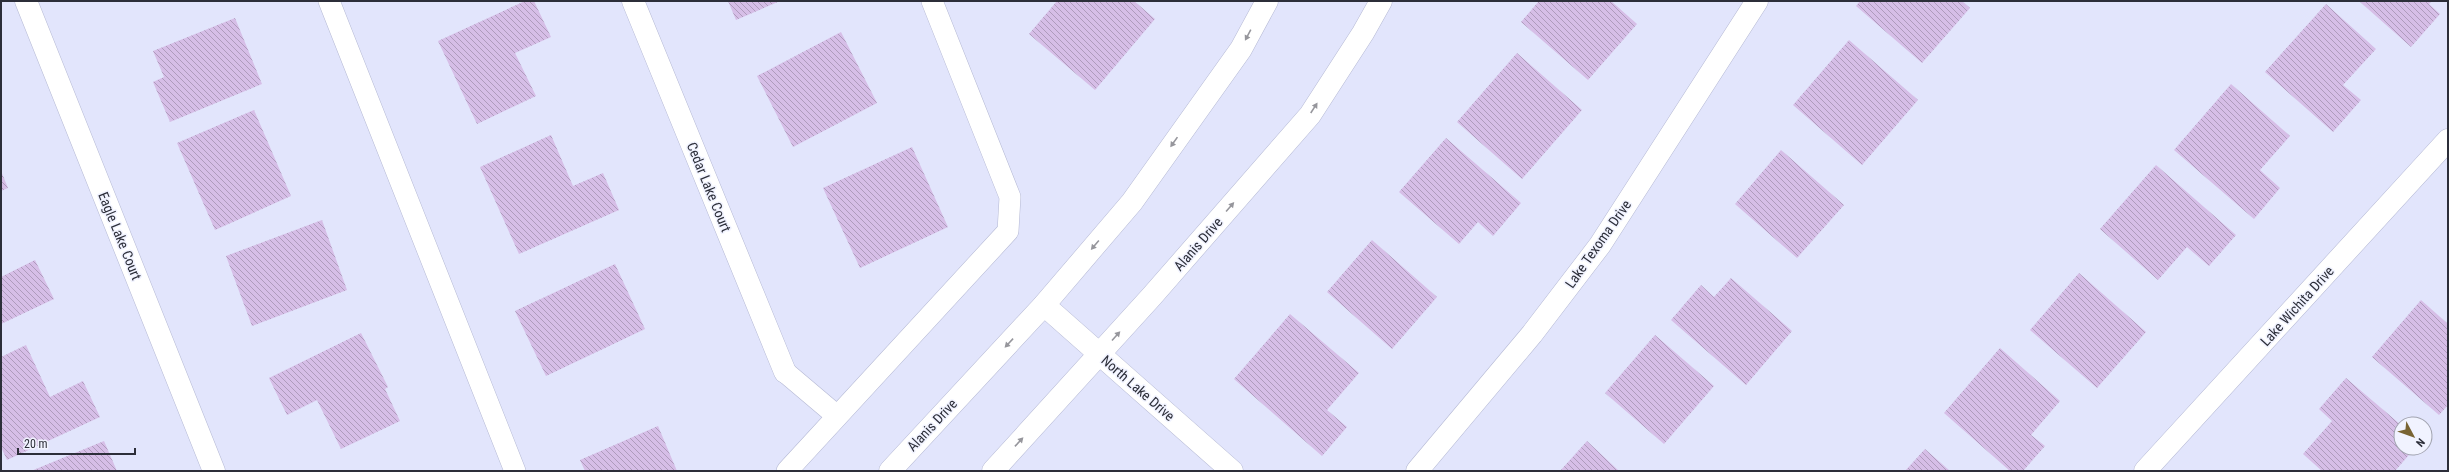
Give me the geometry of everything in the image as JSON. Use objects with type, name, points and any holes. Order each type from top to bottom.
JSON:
[{"type":"street","name":"Eagle Lake Court","points":[[26,1],[214,471]]},
{"type":"street","name":"Cedar Lake Court","points":[[634,1],[785,372]]},
{"type":"street","name":"Alanis Drive","points":[[890,471],[1044,305],[1132,202],[1241,49],[1267,1]]},
{"type":"street","name":"Alanis Drive","points":[[993,471],[1100,355],[1310,115],[1363,33],[1381,1]]},
{"type":"street","name":"Lake Texoma Drive","points":[[1417,471],[1532,334],[1600,245],[1757,1]]},
{"type":"street","name":"Lake Wichita Drive","points":[[2145,471],[2448,140]]},
{"type":"street","name":"North Lake Drive","points":[[1044,305],[1232,471]]},
{"type":"lane","points":[[329,1],[515,471]]},
{"type":"lane","points":[[787,471],[1008,231],[1010,197],[932,1]]},
{"type":"lane","points":[[785,372],[837,416]]},
{"type":"building","points":[[525,1],[534,1],[551,37],[515,53],[536,96],[477,124],[438,41]]},
{"type":"building","points":[[728,1],[780,1],[736,20]]},
{"type":"building","points":[[1057,1],[1134,1],[1155,19],[1095,90],[1029,34]]},
{"type":"building","points":[[1539,1],[1611,1],[1637,24],[1588,80],[1521,22]]},
{"type":"building","points":[[1860,1],[1962,1],[1970,8],[1922,63],[1856,6]]},
{"type":"building","points":[[2359,1],[2432,1],[2429,4],[2440,14],[2411,47]]},
{"type":"building","points":[[2326,4],[2376,49],[2343,85],[2361,100],[2333,132],[2265,72]]},
{"type":"building","points":[[235,18],[262,84],[170,122],[153,82],[164,77],[153,51]]},
{"type":"building","points":[[841,32],[877,103],[793,147],[757,76]]},
{"type":"building","points":[[1849,40],[1918,100],[1862,165],[1793,105]]},
{"type":"building","points":[[1517,53],[1582,110],[1522,179],[1457,122]]},
{"type":"building","points":[[2231,84],[2290,136],[2260,170],[2280,188],[2254,219],[2174,150]]},
{"type":"building","points":[[254,110],[291,196],[215,230],[177,143]]},
{"type":"building","points":[[551,135],[573,186],[603,173],[619,210],[519,254],[480,167]]},
{"type":"building","points":[[1446,138],[1521,203],[1493,236],[1478,222],[1459,244],[1399,192]]},
{"type":"building","points":[[912,147],[948,227],[860,268],[823,188]]},
{"type":"building","points":[[1781,150],[1844,205],[1797,258],[1735,204]]},
{"type":"building","points":[[2156,165],[2236,235],[2209,266],[2187,247],[2158,280],[2100,229]]},
{"type":"building","points":[[1,171],[8,188],[1,191]]},
{"type":"building","points":[[322,220],[347,290],[252,326],[226,256]]},
{"type":"building","points":[[1372,240],[1437,297],[1392,349],[1327,292]]},
{"type":"building","points":[[35,260],[54,299],[1,324],[1,277]]},
{"type":"building","points":[[615,264],[645,329],[546,376],[515,311]]},
{"type":"building","points":[[2079,273],[2146,332],[2097,388],[2030,330]]},
{"type":"building","points":[[1731,278],[1792,331],[1746,385],[1671,320],[1701,285],[1714,297]]},
{"type":"building","points":[[2421,300],[2448,324],[2448,405],[2439,415],[2372,357]]},
{"type":"building","points":[[1290,314],[1359,373],[1327,410],[1347,427],[1322,456],[1234,379]]},
{"type":"building","points":[[361,333],[388,387],[385,389],[400,421],[341,449],[317,400],[287,415],[269,378]]},
{"type":"building","points":[[1655,335],[1714,386],[1664,444],[1605,393]]},
{"type":"building","points":[[26,345],[50,397],[83,381],[100,417],[7,460],[1,447],[1,357]]},
{"type":"building","points":[[2000,348],[2060,401],[2031,435],[2045,446],[2023,471],[2010,471],[1944,413]]},
{"type":"building","points":[[2346,378],[2393,418],[2393,456],[2408,456],[2395,471],[2322,471],[2303,454],[2332,421],[2319,409]]},
{"type":"building","points":[[658,426],[677,471],[585,471],[580,460]]},
{"type":"building","points":[[104,441],[117,471],[31,471]]},
{"type":"building","points":[[1587,441],[1619,471],[1560,471]]},
{"type":"building","points":[[1925,449],[1950,471],[1905,471]]}]
